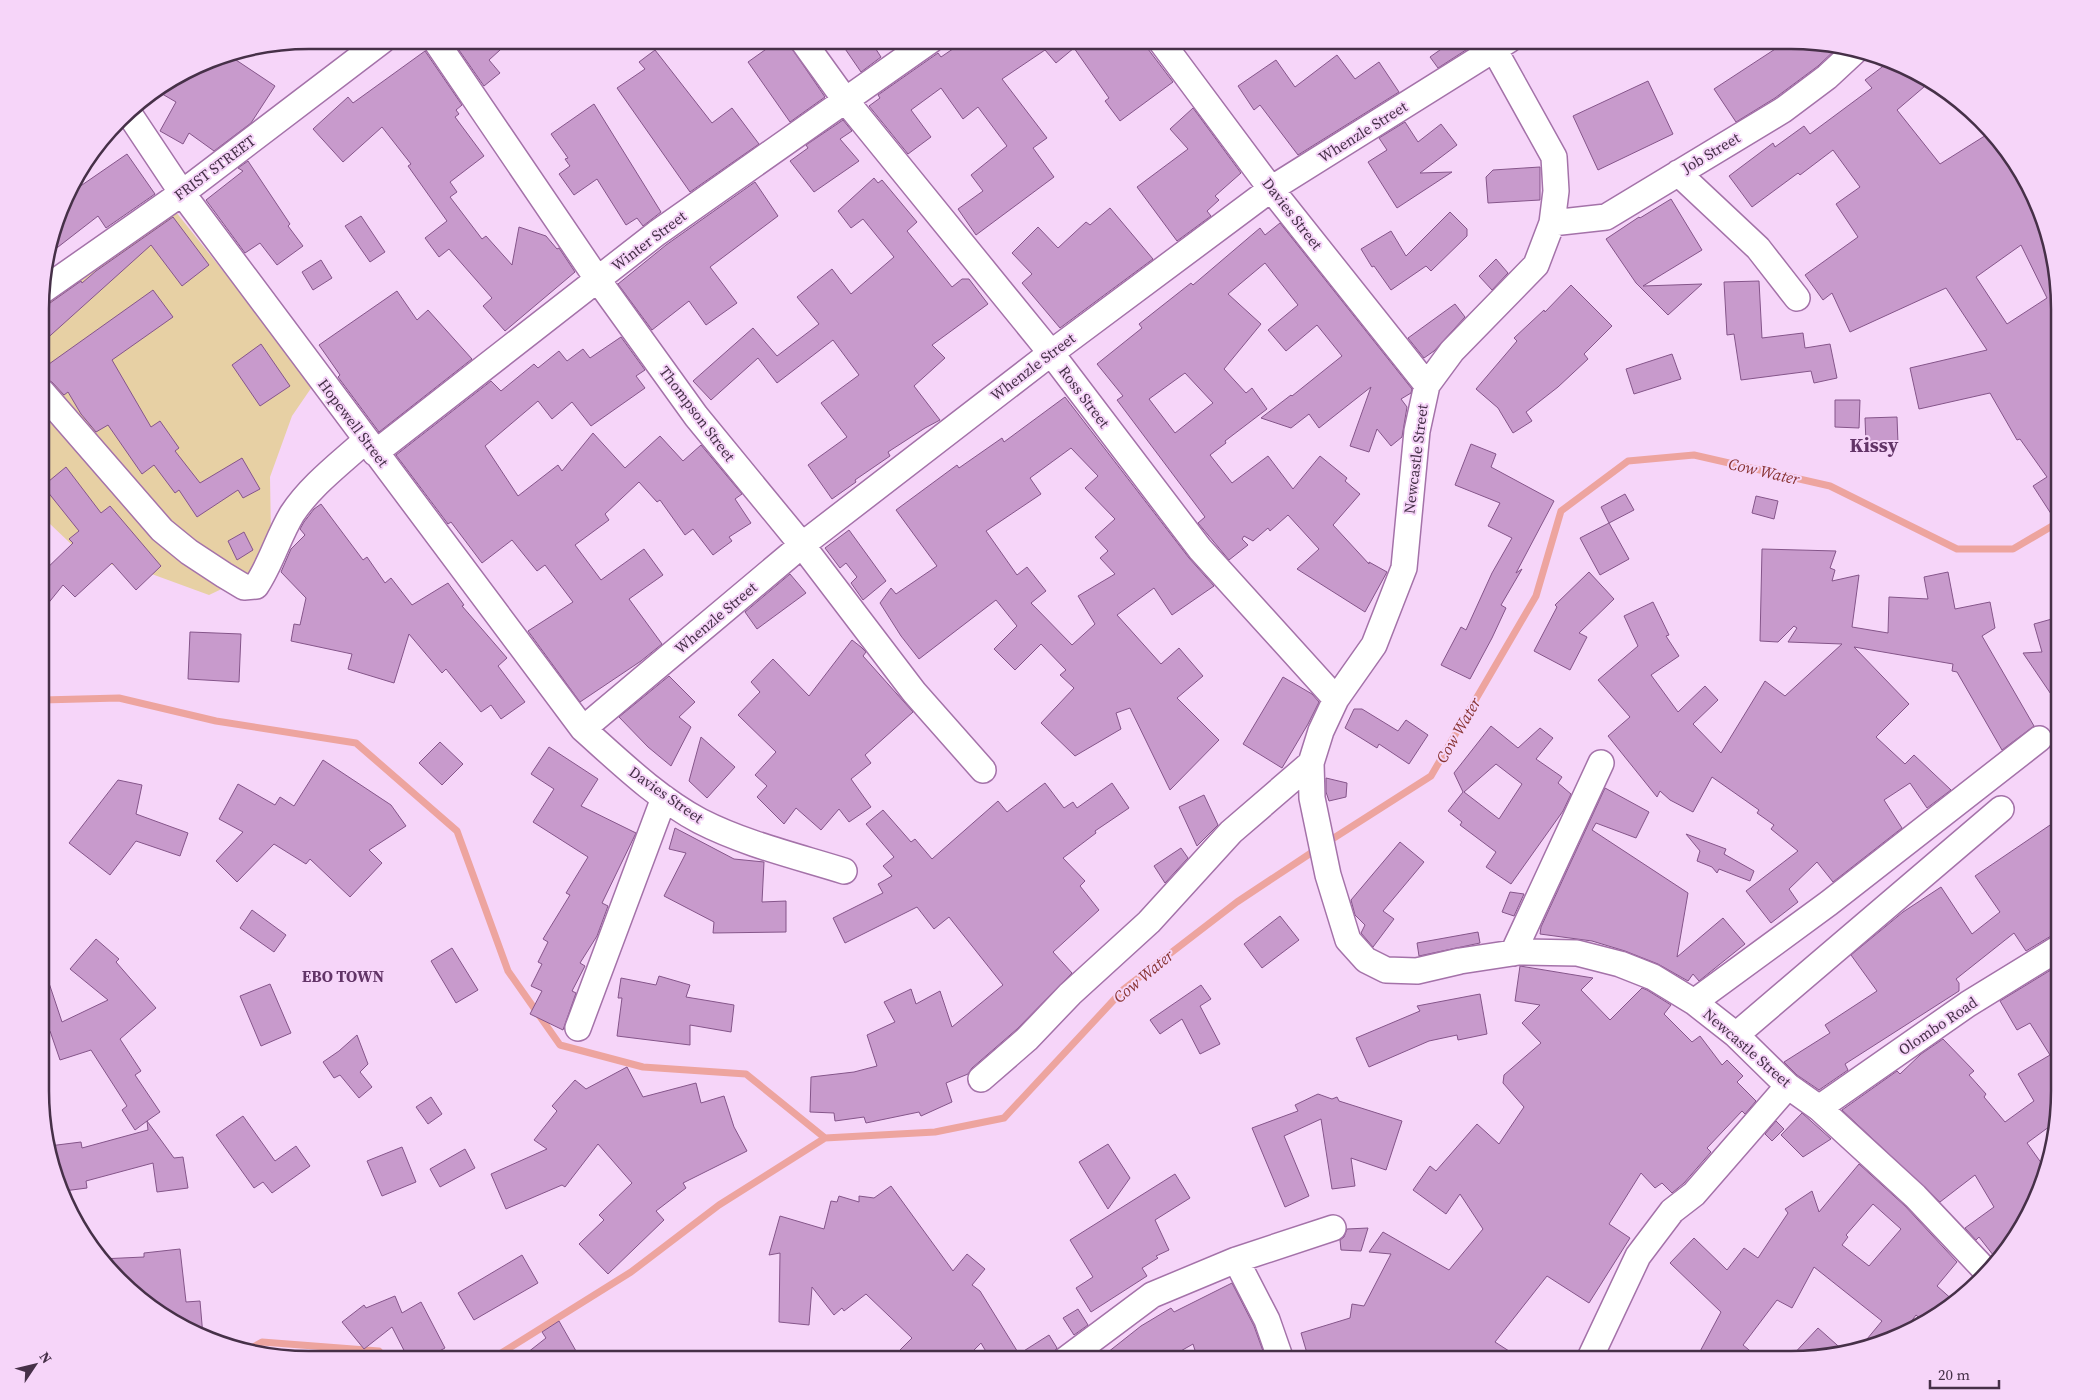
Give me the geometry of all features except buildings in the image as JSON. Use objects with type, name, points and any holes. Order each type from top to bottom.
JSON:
[{"type":"street","name":"FRIST STREET","points":[[50,286],[182,193],[372,49]]},
{"type":"street","name":"Thompson Street","points":[[441,49],[598,280],[696,416],[802,545],[914,692],[984,770]]},
{"type":"street","name":"Ross Street","points":[[808,49],[846,101],[1051,353],[1200,550],[1336,699]]},
{"type":"street","name":"Winter Street","points":[[49,400],[162,530],[189,552],[244,587],[256,586],[263,576],[281,533],[306,495],[370,446],[598,280],[657,233],[918,49]]},
{"type":"street","name":"Davies Street","points":[[1167,49],[1271,189],[1427,385]]},
{"type":"street","name":"Whenzle Street","points":[[583,730],[802,545],[1051,353],[1271,189],[1489,49]]},
{"type":"street","name":"Newcastle Street","points":[[1501,49],[1554,157],[1556,191],[1552,223],[1536,265],[1452,351],[1427,385],[1417,431],[1404,568],[1374,645],[1336,699],[1321,731],[1312,763],[1312,798],[1328,875],[1348,940],[1366,960],[1386,970],[1417,971],[1460,961],[1513,953],[1577,953],[1620,964],[1653,977],[1694,1002],[1736,1035],[1788,1086],[1819,1108],[1915,1196],[1983,1267]]},
{"type":"street","name":"Job Street","points":[[1552,223],[1606,217],[1783,110],[1827,77],[1849,56]]},
{"type":"street","name":"Hopewell Street","points":[[132,118],[182,193],[583,730]]},
{"type":"street","points":[[1678,174],[1758,248],[1797,298]]},
{"type":"street","name":"Davies Street","points":[[583,730],[664,798],[700,820],[735,837],[844,871]]},
{"type":"street","points":[[1694,1002],[1830,903],[2039,739]]},
{"type":"street","points":[[981,1079],[1027,1039],[1070,994],[1149,922],[1231,832],[1312,763]]},
{"type":"street","points":[[1513,953],[1601,763]]},
{"type":"street","points":[[578,1028],[664,798]]},
{"type":"street","points":[[1736,1035],[2001,809]]},
{"type":"street","name":"Olombo Road","points":[[1819,1108],[1968,1004],[2051,953]]},
{"type":"street","points":[[1593,1351],[1638,1256],[1672,1211],[1694,1194],[1788,1086]]},
{"type":"street","points":[[1082,1351],[1152,1295],[1236,1260],[1333,1228]]},
{"type":"street","points":[[1236,1260],[1266,1320],[1278,1351]]},
{"type":"shaded area","points":[[172,207],[235,286],[316,381],[292,416],[270,477],[271,536],[249,576],[209,595],[138,569],[89,561],[49,523],[49,291]]},
{"type":"waterway","name":"Cow Water","points":[[1326,843],[1431,776],[1536,596],[1561,511],[1628,461],[1694,455],[1830,486],[1957,549],[2013,549],[2051,527]]},
{"type":"waterway","points":[[49,700],[119,698],[216,721],[356,743],[457,831],[508,971],[560,1045],[643,1067],[746,1074],[825,1138]]},
{"type":"waterway","name":"Cow Water","points":[[504,1351],[631,1272],[719,1205],[825,1138],[935,1132],[1004,1118],[1124,989],[1237,902],[1317,849]]},
{"type":"waterway","points":[[256,1345],[262,1342],[379,1351]]},
{"type":"district","name":"Kissy","points":[[1874,445]]},
{"type":"district","name":"EBO TOWN","points":[[343,976]]}]
